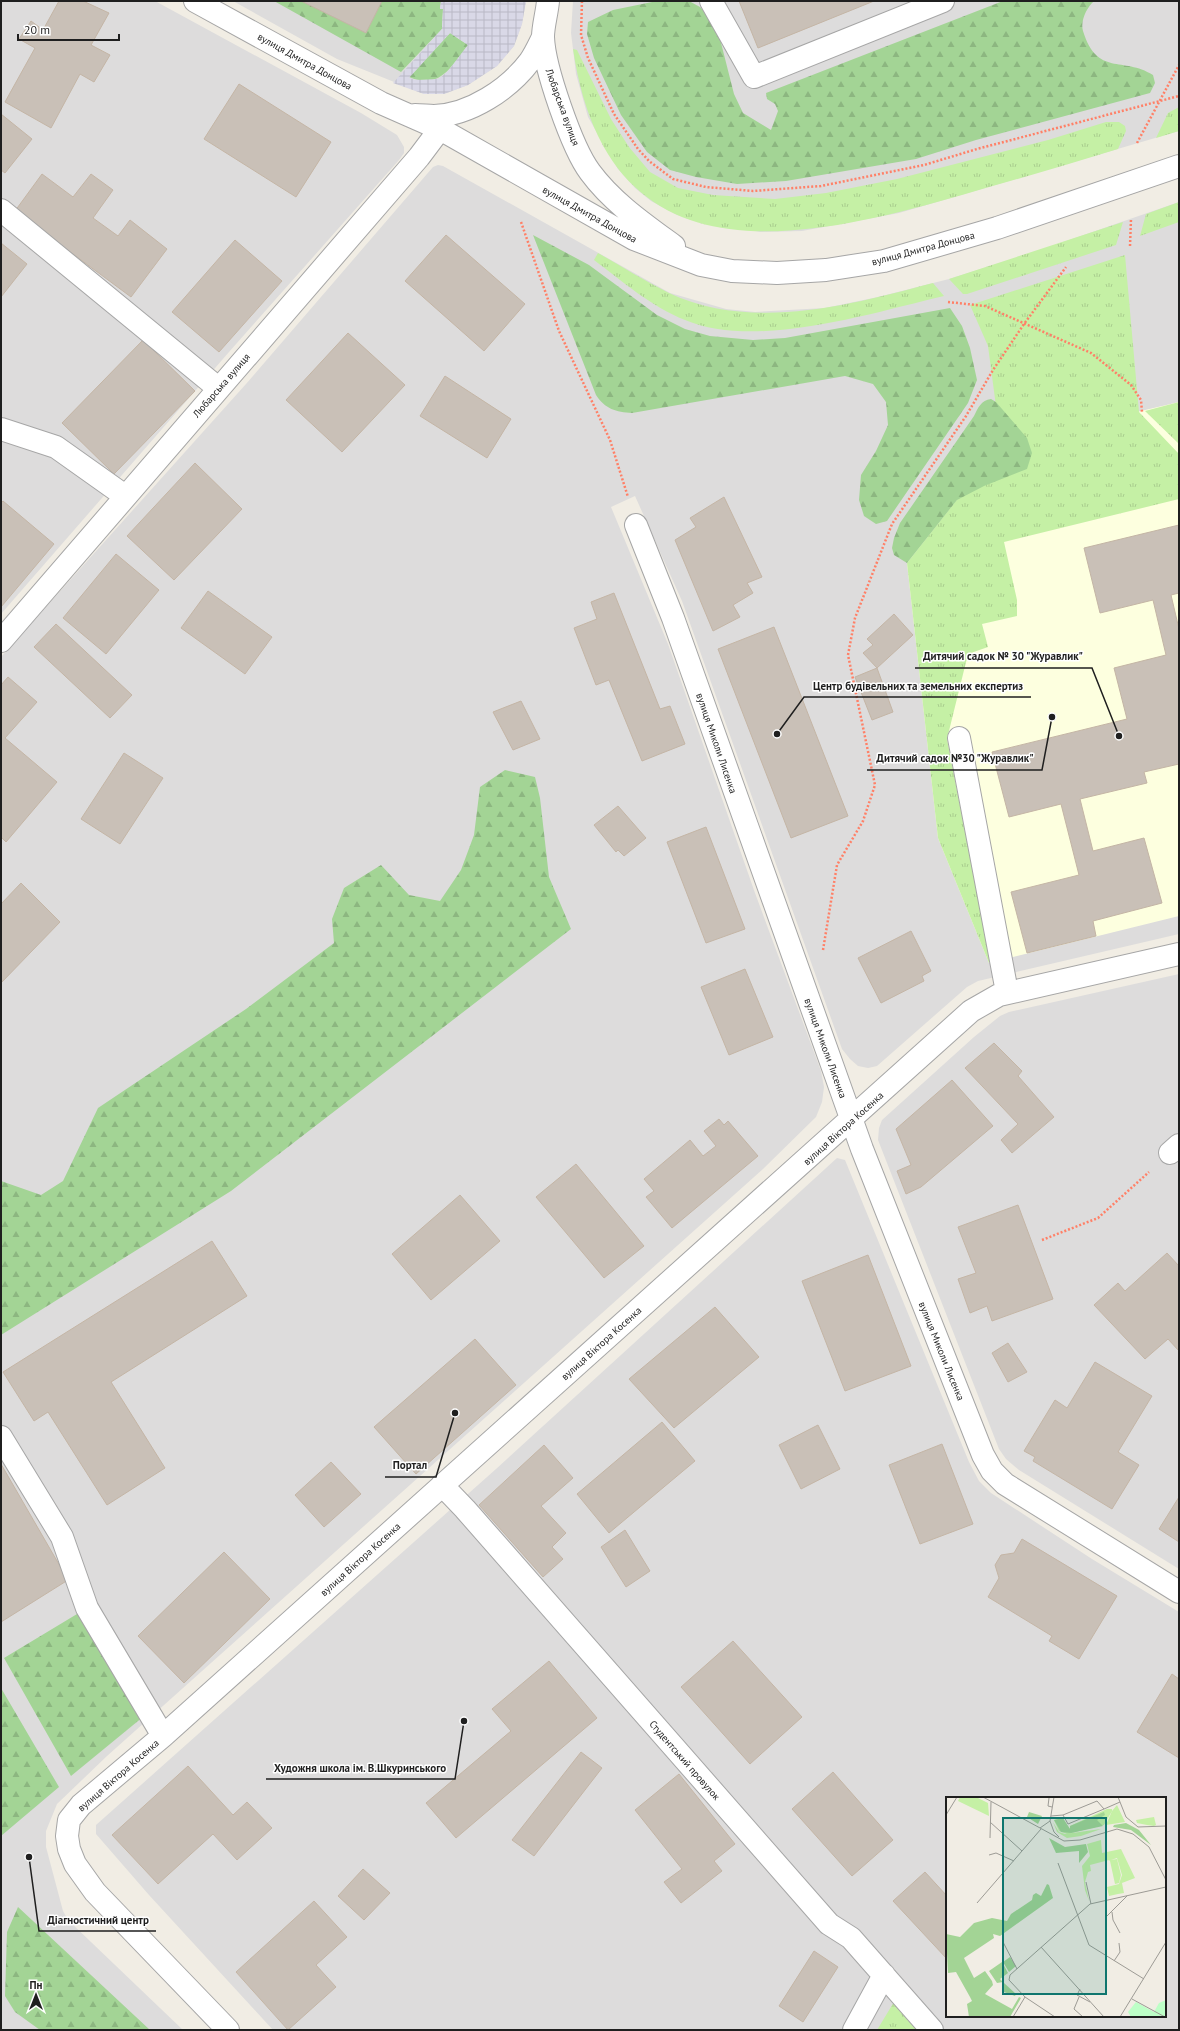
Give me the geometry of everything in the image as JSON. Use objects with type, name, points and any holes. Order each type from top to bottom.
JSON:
[{"type":"street","name":"вулиця Дмитра Донцова","points":[[195,1],[381,103],[440,129],[634,239],[701,265],[732,271],[777,273],[826,270],[884,261],[997,228],[1179,166]]},
{"type":"street","name":"Любарська вулиця","points":[[548,1],[543,37],[549,71],[571,135],[589,171],[611,196],[644,224],[701,265]]},
{"type":"street","points":[[711,1],[754,77],[943,1]]},
{"type":"street","name":"Любарська вулиця","points":[[408,115],[434,116],[460,111],[484,100],[504,87],[520,72],[530,61],[543,37]]},
{"type":"street","name":"Любарська вулиця","points":[[1,642],[218,388],[419,157],[440,129]]},
{"type":"street","points":[[1,210],[218,388]]},
{"type":"street","points":[[1,429],[56,447],[125,496]]},
{"type":"street","name":"вулиця Миколи Лисенка","points":[[636,525],[673,618],[851,1120],[983,1455],[992,1471],[1005,1484],[1179,1592]]},
{"type":"street","points":[[959,738],[1007,992]]},
{"type":"street","name":"вулиця Віктора Косенка","points":[[228,2030],[96,1892],[75,1864],[69,1850],[67,1836],[70,1820],[81,1805],[163,1736],[971,1011],[1007,992],[1179,954]]},
{"type":"street","points":[[1,1437],[62,1537],[87,1608],[163,1736]]},
{"type":"street","name":"Студентський провулок","points":[[442,1485],[465,1509],[829,1924],[851,1938],[932,2030]]},
{"type":"street","points":[[854,2030],[884,1975]]},
{"type":"path","points":[[582,1],[581,35],[588,58],[618,120],[638,149],[649,161],[673,179],[706,187],[753,191],[821,186],[924,165],[977,149],[1179,96]]},
{"type":"path","points":[[1137,143],[1179,65]]},
{"type":"path","points":[[1130,246],[1131,219]]},
{"type":"path","points":[[521,222],[560,331],[610,440],[636,525]]},
{"type":"path","points":[[822,951],[837,865],[863,821],[875,785],[848,655],[855,618],[892,524],[966,416],[993,370],[1024,324],[1066,267]]},
{"type":"path","points":[[948,302],[984,306],[1091,353],[1116,371],[1131,385],[1141,400],[1142,412]]},
{"type":"path","points":[[1042,1240],[1098,1218],[1174,1149]]},
{"type":"shaded area","points":[[1,1],[155,1],[361,113],[397,135],[404,147],[404,153],[1,614]]},
{"type":"shaded area","points":[[233,1],[526,1],[522,24],[514,46],[497,66],[468,85],[444,94],[424,94],[337,59]]},
{"type":"shaded area","points":[[441,1],[526,1],[522,24],[514,46],[497,66],[468,85],[444,94],[424,94],[393,83],[442,29],[443,9],[440,9]],"holes":[[[450,33],[468,45],[448,71],[439,79],[416,80],[409,78]]]},
{"type":"shaded area","points":[[573,1],[1179,1],[1179,131],[899,213],[802,231],[760,232],[677,215],[651,201],[635,188],[618,169],[588,117],[576,74],[571,33]]},
{"type":"shaded area","points":[[438,165],[443,166],[670,293],[726,309],[755,312],[825,308],[878,297],[949,279],[1026,255],[1179,202],[1179,934],[978,981],[967,987],[877,1066],[868,1068],[858,1066],[842,1049],[682,601],[635,496],[611,507],[668,644],[755,893],[821,1071],[824,1087],[822,1102],[816,1117],[763,1169],[107,1756],[57,1804],[46,1831],[46,1847],[63,1911],[68,1920],[183,2030],[1,2030],[1,657],[246,384],[433,167]]},
{"type":"shaded area","points":[[1179,402],[1179,916],[989,963],[938,838],[907,563],[1001,444]]},
{"type":"shaded area","points":[[1179,974],[1179,1569],[1019,1470],[1006,1459],[999,1449],[878,1140],[879,1128],[882,1120],[974,1037],[1000,1016],[1009,1012]]},
{"type":"shaded area","points":[[837,1158],[845,1160],[969,1462],[979,1481],[991,1493],[1092,1559],[1179,1612],[1179,2030],[273,2030],[149,1895],[96,1834],[96,1825],[496,1469]]},
{"type":"green space","points":[[274,1],[441,1],[440,9],[443,9],[442,29],[401,72]]},
{"type":"green space","points":[[657,1],[689,1],[700,7],[710,17],[718,31],[734,94],[743,113],[771,130],[778,111],[775,104],[767,99],[766,93],[1003,1],[1094,1],[1085,14],[1082,27],[1089,45],[1096,55],[1103,60],[1142,70],[1153,75],[1155,83],[1150,93],[976,140],[916,159],[786,181],[737,184],[696,177],[670,170],[647,152],[621,115],[594,58],[587,34],[588,22],[613,10]]},
{"type":"green space","points":[[450,33],[468,45],[450,68],[444,74],[429,81],[409,77]]},
{"type":"green space","points":[[573,49],[577,50],[611,119],[629,147],[650,172],[678,188],[713,195],[775,199],[826,193],[897,179],[1048,140],[1106,122],[1119,122],[1125,126],[1126,131],[1118,149],[1060,167],[898,212],[835,225],[774,231],[717,227],[666,210],[624,176],[593,124]]},
{"type":"green space","points":[[1179,107],[1179,131],[1156,138],[1168,113]]},
{"type":"green space","points":[[1179,202],[1179,222],[1140,236],[1146,214]]},
{"type":"green space","points":[[1123,222],[1116,245],[967,294],[963,294],[949,279]]},
{"type":"green space","points":[[533,235],[589,265],[657,315],[685,329],[710,336],[753,340],[785,338],[950,308],[962,326],[970,348],[977,380],[968,403],[887,521],[876,524],[864,516],[859,500],[861,475],[876,451],[888,425],[886,402],[873,384],[845,376],[632,413],[611,409],[603,404],[596,395]]},
{"type":"green space","points":[[598,253],[669,293],[701,305],[734,311],[767,313],[801,311],[868,299],[933,283],[944,296],[814,326],[779,330],[745,331],[714,328],[685,320],[649,301],[594,260]]},
{"type":"green space","points":[[1125,255],[1139,412],[1179,454],[1179,499],[1004,542],[1017,600],[1017,616],[982,624],[988,647],[968,654],[947,739],[990,959],[989,963],[938,838],[907,563],[1001,444],[988,346],[970,305]]},
{"type":"green space","points":[[991,399],[996,402],[1027,438],[1032,453],[1027,469],[984,486],[957,500],[907,563],[894,555],[892,548],[900,523],[974,416],[980,405]]},
{"type":"green space","points":[[1179,402],[1179,444],[1145,411]]},
{"type":"green space","points":[[505,770],[535,777],[540,798],[549,877],[571,929],[231,1191],[1,1335],[1,1181],[41,1195],[63,1181],[98,1108],[246,1009],[334,943],[332,919],[344,888],[381,865],[409,895],[440,901],[461,870],[474,835],[480,787]]},
{"type":"green space","points":[[87,1608],[149,1712],[71,1776],[4,1658]]},
{"type":"green space","points":[[1,1688],[59,1787],[1,1836]]},
{"type":"green space","points":[[18,1907],[150,2030],[40,2030],[15,2012],[5,1996],[7,1932]]},
{"type":"green space","points":[[894,2002],[919,2030],[877,2030]]},
{"type":"building","points":[[59,1],[83,1],[109,13],[91,45],[110,55],[94,82],[80,74],[51,128],[5,102],[35,48],[19,39],[31,21],[43,30]]},
{"type":"building","points":[[301,1],[382,1],[366,33]]},
{"type":"building","points":[[739,1],[874,1],[758,48]]},
{"type":"building","points":[[239,84],[331,142],[296,197],[204,139]]},
{"type":"building","points":[[1,114],[32,139],[5,173],[1,170]]},
{"type":"building","points":[[42,174],[73,197],[91,174],[113,190],[93,218],[118,236],[130,220],[167,249],[131,297],[15,211]]},
{"type":"building","points":[[446,235],[525,304],[484,351],[405,281]]},
{"type":"building","points":[[235,240],[282,281],[219,352],[172,312]]},
{"type":"building","points":[[1,243],[27,264],[1,297]]},
{"type":"building","points":[[348,333],[405,385],[342,452],[286,400]]},
{"type":"building","points":[[143,340],[195,391],[114,474],[62,423]]},
{"type":"building","points":[[445,376],[511,419],[487,458],[420,416]]},
{"type":"building","points":[[195,463],[242,509],[174,580],[127,536]]},
{"type":"building","points":[[724,497],[762,577],[747,583],[753,593],[733,605],[740,617],[713,631],[675,540],[696,527],[690,518]]},
{"type":"building","points":[[3,501],[54,544],[1,607],[1,503]]},
{"type":"building","points":[[1179,525],[1179,593],[1171,595],[1179,629],[1179,764],[1144,772],[1147,783],[1080,799],[1093,851],[1144,838],[1162,903],[1093,921],[1096,936],[1027,953],[1011,892],[1079,875],[1061,804],[1009,817],[992,752],[1127,719],[1114,668],[1166,655],[1153,600],[1100,613],[1084,548]]},
{"type":"building","points":[[116,554],[159,590],[106,654],[63,618]]},
{"type":"building","points":[[208,591],[272,637],[245,674],[181,628]]},
{"type":"building","points":[[614,593],[660,709],[670,706],[685,744],[642,761],[609,680],[596,685],[574,628],[597,619],[591,602]]},
{"type":"building","points":[[894,614],[913,635],[877,668],[863,653],[873,645],[867,639]]},
{"type":"building","points":[[56,624],[132,695],[110,718],[34,647]]},
{"type":"building","points":[[774,627],[848,816],[791,838],[718,649]]},
{"type":"building","points":[[877,668],[893,712],[872,720],[855,677]]},
{"type":"building","points":[[8,677],[37,702],[5,738],[57,782],[6,842],[1,837],[1,685]]},
{"type":"building","points":[[521,701],[540,739],[513,750],[493,712]]},
{"type":"building","points":[[124,753],[163,778],[120,844],[81,819]]},
{"type":"building","points":[[618,806],[646,838],[624,856],[618,850],[616,852],[594,825]]},
{"type":"building","points":[[706,827],[745,929],[706,943],[667,842]]},
{"type":"building","points":[[21,883],[60,922],[1,983],[1,904]]},
{"type":"building","points":[[911,931],[931,971],[922,976],[924,981],[881,1003],[858,958]]},
{"type":"building","points":[[745,969],[773,1037],[729,1055],[701,987]]},
{"type":"building","points":[[994,1043],[1022,1071],[1018,1076],[1054,1117],[1012,1153],[1001,1140],[1018,1124],[965,1068]]},
{"type":"building","points":[[952,1080],[993,1126],[921,1187],[906,1194],[897,1171],[911,1165],[896,1129]]},
{"type":"building","points":[[719,1119],[724,1125],[728,1121],[758,1156],[672,1228],[646,1197],[654,1191],[644,1179],[690,1140],[703,1156],[716,1146],[704,1131]]},
{"type":"building","points":[[576,1164],[644,1246],[604,1278],[536,1197]]},
{"type":"building","points":[[460,1195],[500,1241],[431,1300],[392,1254]]},
{"type":"building","points":[[1018,1205],[1053,1299],[992,1321],[987,1306],[970,1313],[958,1279],[976,1273],[958,1227]]},
{"type":"building","points":[[212,1241],[247,1296],[111,1382],[165,1468],[107,1505],[48,1412],[34,1421],[3,1372]]},
{"type":"building","points":[[1167,1253],[1179,1266],[1179,1351],[1168,1339],[1145,1359],[1094,1305],[1118,1283],[1125,1291]]},
{"type":"building","points":[[868,1255],[911,1366],[845,1391],[802,1281]]},
{"type":"building","points":[[715,1307],[759,1357],[674,1428],[629,1379]]},
{"type":"building","points":[[475,1339],[516,1385],[416,1474],[374,1427]]},
{"type":"building","points":[[1008,1343],[1027,1372],[1008,1382],[992,1353]]},
{"type":"building","points":[[1095,1362],[1152,1396],[1118,1452],[1139,1465],[1112,1509],[1033,1461],[1035,1457],[1024,1451],[1055,1400],[1067,1408]]},
{"type":"building","points":[[662,1422],[695,1461],[609,1533],[577,1494]]},
{"type":"building","points":[[818,1425],[840,1469],[801,1489],[779,1445]]},
{"type":"building","points":[[942,1444],[973,1524],[920,1544],[889,1465]]},
{"type":"building","points":[[544,1445],[573,1478],[541,1506],[566,1533],[552,1547],[563,1559],[543,1577],[479,1505]]},
{"type":"building","points":[[331,1462],[361,1494],[324,1527],[295,1495]]},
{"type":"building","points":[[1,1464],[68,1580],[1,1622]]},
{"type":"building","points":[[1179,1497],[1179,1542],[1159,1529]]},
{"type":"building","points":[[625,1530],[650,1571],[626,1587],[601,1547]]},
{"type":"building","points":[[1022,1539],[1117,1596],[1079,1659],[1049,1641],[1052,1636],[988,1597],[999,1578],[995,1565],[1001,1555],[1014,1553]]},
{"type":"building","points":[[224,1552],[270,1599],[184,1683],[138,1636]]},
{"type":"building","points":[[733,1641],[802,1717],[750,1764],[681,1687]]},
{"type":"building","points":[[549,1661],[597,1718],[456,1838],[426,1803],[511,1731],[492,1709]]},
{"type":"building","points":[[1172,1674],[1179,1679],[1179,1758],[1137,1732]]},
{"type":"building","points":[[581,1752],[602,1768],[534,1856],[512,1840]]},
{"type":"building","points":[[188,1766],[233,1815],[247,1802],[272,1828],[237,1860],[213,1834],[158,1884],[112,1835]]},
{"type":"building","points":[[833,1772],[893,1840],[852,1876],[792,1809]]},
{"type":"building","points":[[679,1774],[735,1844],[714,1861],[722,1871],[681,1903],[664,1882],[682,1869],[635,1810]]},
{"type":"building","points":[[363,1869],[390,1893],[364,1920],[338,1896]]},
{"type":"building","points":[[925,1872],[946,1895],[946,1958],[893,1901]]},
{"type":"building","points":[[314,1901],[347,1937],[316,1965],[336,1987],[288,2030],[236,1972]]},
{"type":"building","points":[[814,1951],[838,1967],[803,2022],[779,2006]]},
{"type":"place","name":"Дитячий садок №30 \"Журавлик\"","points":[[1052,717]]},
{"type":"place","name":"Центр будівельних та земельних експертиз","points":[[777,734]]},
{"type":"place","name":"Дитячий садок № 30 \"Журавлик\"","points":[[1119,736]]},
{"type":"place","name":"Портал","points":[[455,1413]]},
{"type":"place","name":"Художня школа ім. В.Шкуринського","points":[[464,1721]]},
{"type":"place","name":"Діагностичний центр","points":[[29,1857]]}]
